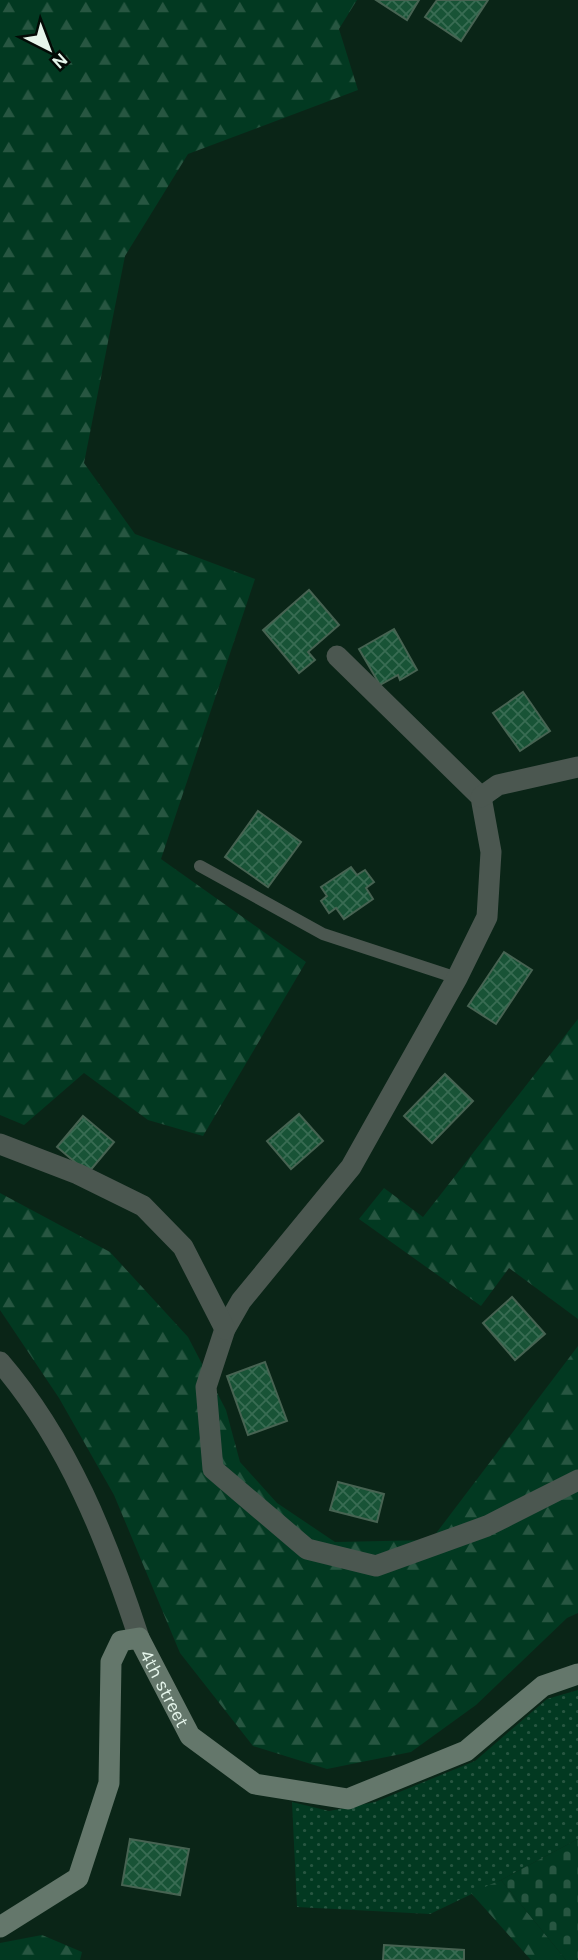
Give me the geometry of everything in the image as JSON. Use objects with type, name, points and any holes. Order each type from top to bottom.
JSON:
[{"type":"street","points":[[337,656],[481,797],[491,852],[487,917],[457,978],[351,1167],[241,1301],[225,1329],[206,1387],[213,1469],[307,1549],[376,1566],[487,1526],[578,1480]]},
{"type":"street","points":[[481,797],[498,785],[577,766]]},
{"type":"street","points":[[0,1144],[78,1174],[144,1206],[184,1247],[225,1329]]},
{"type":"street","points":[[0,1362],[25,1391],[87,1498],[117,1569],[139,1638]]},
{"type":"street","name":"4th street","points":[[0,1927],[78,1878],[109,1783],[111,1662],[121,1641],[139,1638],[190,1736],[255,1784],[348,1799],[466,1751],[543,1686],[578,1674]]},
{"type":"lane","points":[[200,866],[323,934],[457,978]]},
{"type":"green space","points":[[0,0],[357,0],[339,29],[358,90],[188,154],[125,256],[84,463],[135,534],[255,579],[161,859],[306,962],[203,1136],[148,1120],[84,1073],[24,1125],[0,1115]]},
{"type":"green space","points":[[578,1019],[578,1319],[509,1268],[481,1306],[359,1219],[384,1188],[423,1217]]},
{"type":"green space","points":[[0,1193],[110,1252],[188,1337],[226,1410],[240,1462],[277,1503],[335,1542],[431,1540],[578,1346],[578,1613],[567,1618],[476,1705],[411,1752],[327,1769],[253,1746],[180,1653],[114,1495],[59,1398],[0,1310]]},
{"type":"green space","points":[[578,1690],[578,1839],[430,1914],[297,1907],[292,1802],[329,1811],[375,1802],[475,1761],[547,1699]]},
{"type":"green space","points":[[578,1839],[578,1960],[566,1960],[501,1880]]},
{"type":"green space","points":[[501,1880],[566,1960],[531,1960],[471,1893]]},
{"type":"green space","points":[[42,1935],[82,1952],[80,1960],[0,1960],[0,1943]]},
{"type":"building","points":[[376,0],[419,0],[407,20]]},
{"type":"building","points":[[437,0],[488,0],[461,41],[425,17]]},
{"type":"building","points":[[309,590],[339,625],[308,652],[315,660],[299,673],[263,630]]},
{"type":"building","points":[[394,629],[417,670],[400,680],[398,675],[380,685],[359,649]]},
{"type":"building","points":[[523,692],[550,731],[520,751],[493,713]]},
{"type":"building","points":[[258,811],[301,842],[268,887],[225,857]]},
{"type":"building","points":[[351,867],[357,875],[365,870],[374,882],[366,888],[373,899],[344,919],[336,908],[329,913],[321,901],[327,896],[321,887]]},
{"type":"building","points":[[504,952],[532,970],[496,1024],[468,1006]]},
{"type":"building","points":[[445,1074],[473,1101],[432,1143],[404,1116]]},
{"type":"building","points":[[299,1114],[323,1141],[291,1169],[267,1141]]},
{"type":"building","points":[[83,1116],[114,1142],[88,1173],[57,1147]]},
{"type":"building","points":[[512,1297],[545,1334],[515,1360],[483,1323]]},
{"type":"building","points":[[265,1362],[287,1421],[248,1435],[227,1376]]},
{"type":"building","points":[[338,1482],[384,1494],[377,1522],[330,1510]]},
{"type":"building","points":[[130,1839],[189,1849],[180,1895],[122,1885]]},
{"type":"building","points":[[384,1945],[464,1950],[464,1960],[383,1960]]}]
